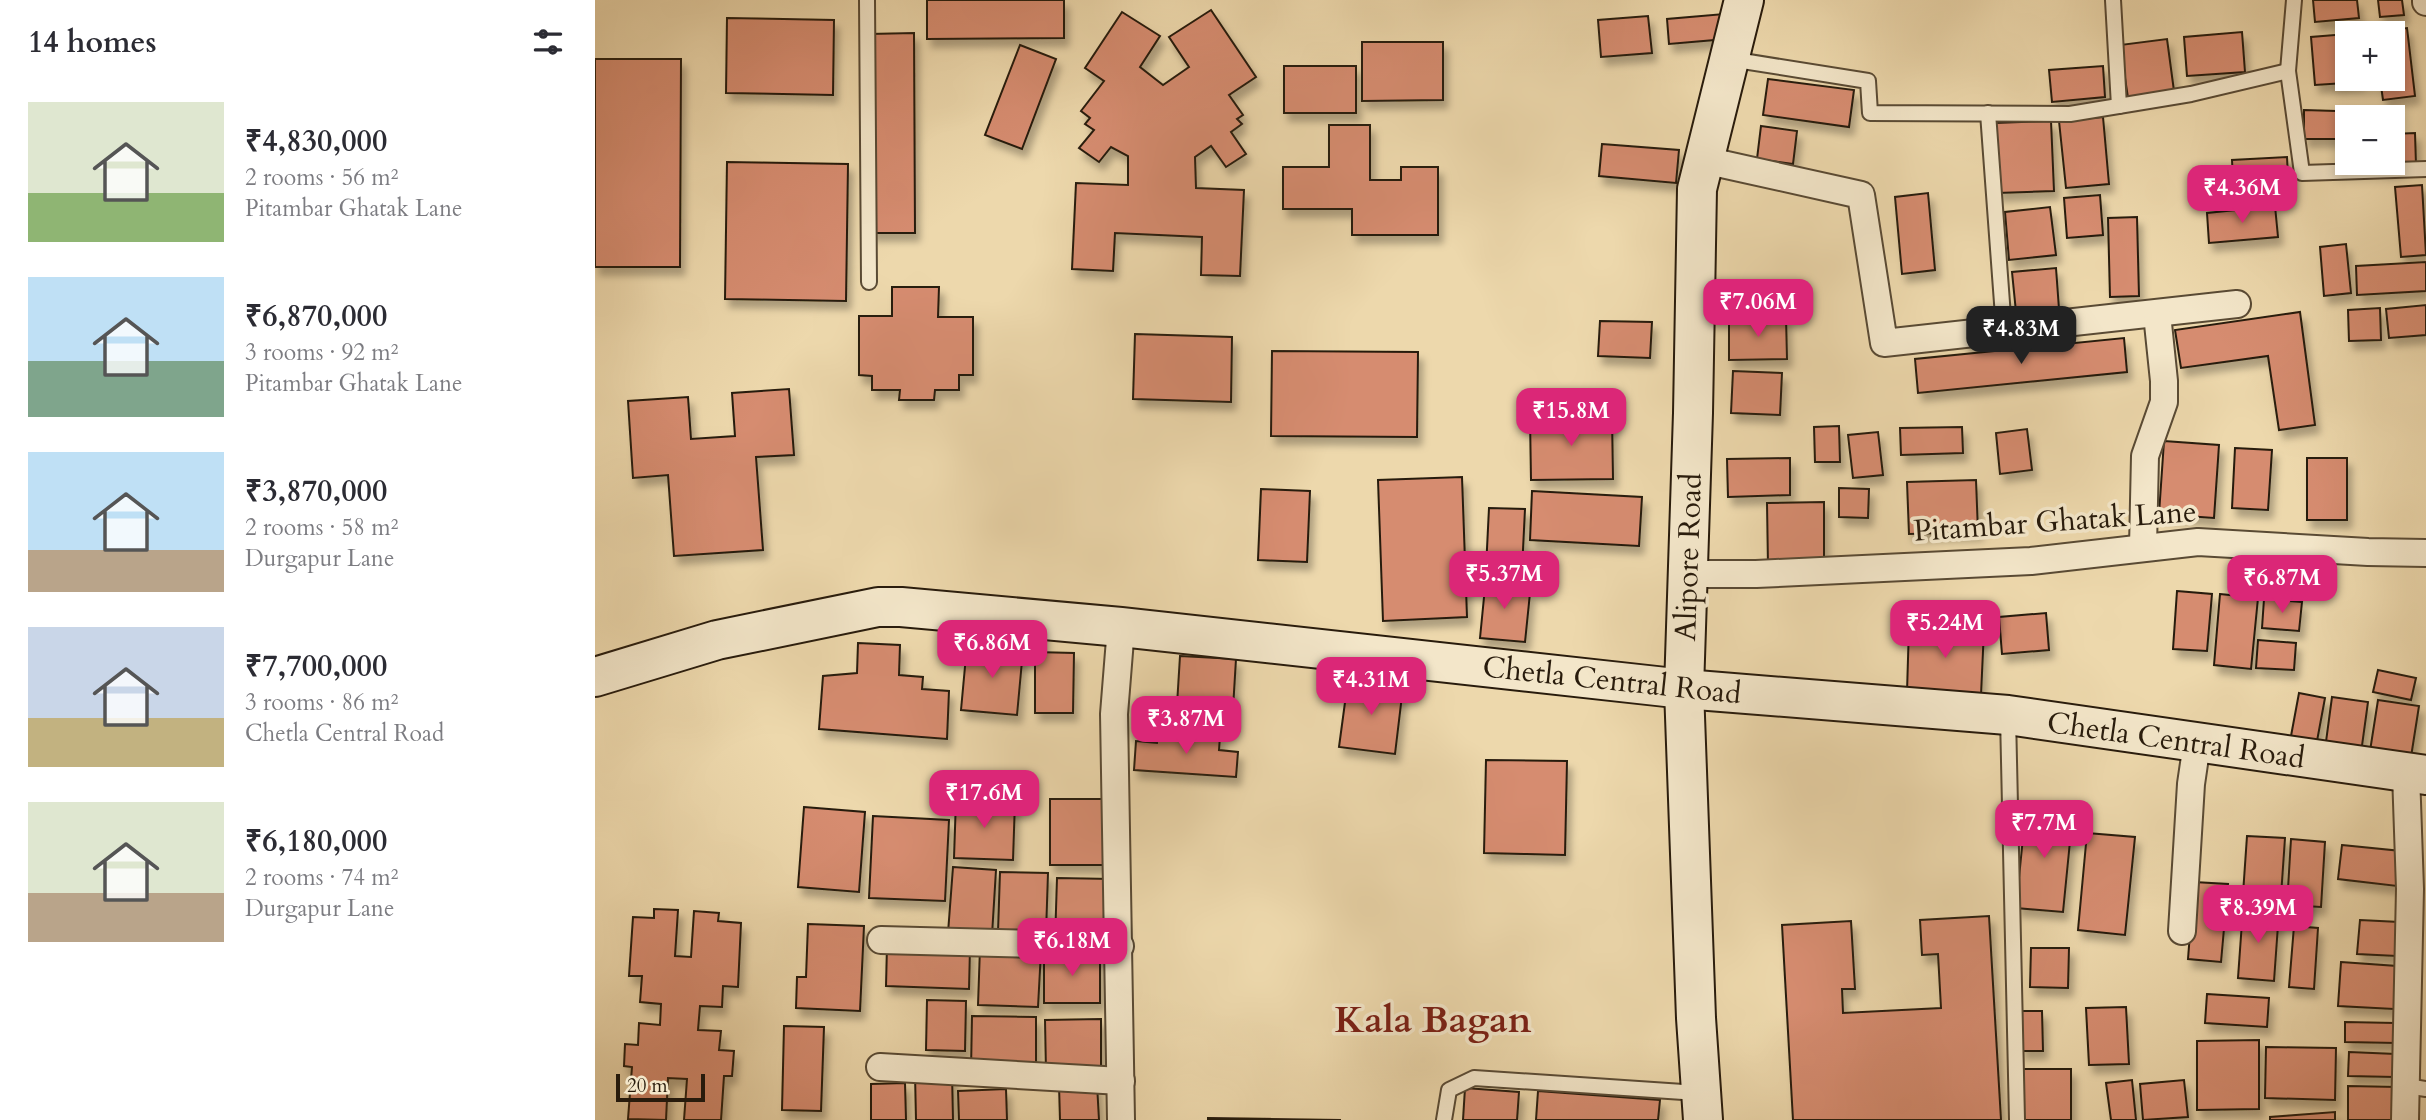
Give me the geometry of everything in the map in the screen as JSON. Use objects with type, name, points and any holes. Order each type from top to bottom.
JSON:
[{"type":"main road","name":"Alipore Road","points":[[1703,1107],[1696,1018],[1684,689],[1697,189],[1744,0]]},
{"type":"main road","name":"Chetla Central Road","points":[[595,677],[717,640],[878,607],[914,608],[1121,627],[1684,689],[2008,715],[2421,774]]},
{"type":"street","points":[[1704,160],[1861,195],[1884,342],[2237,304]]},
{"type":"street","points":[[2143,547],[2145,456],[2164,402],[2157,314]]},
{"type":"street","name":"Pitambar Ghatak Lane","points":[[1688,575],[2031,561],[2198,542],[2368,552],[2426,552]]},
{"type":"street","points":[[1121,627],[1114,714],[1121,1120]]},
{"type":"street","points":[[2182,932],[2191,784],[2197,743]]},
{"type":"street","points":[[2406,1120],[2417,1088],[2410,889],[2421,774]]},
{"type":"street","points":[[881,940],[1120,946]]},
{"type":"street","points":[[880,1067],[1121,1081]]},
{"type":"lane","points":[[867,0],[869,282]]},
{"type":"lane","points":[[2113,0],[2119,106]]},
{"type":"lane","points":[[2294,0],[2288,71],[2302,173],[2426,169]]},
{"type":"lane","points":[[1729,58],[1868,82],[1870,113],[2070,114],[2191,94],[2288,71]]},
{"type":"lane","points":[[1987,113],[2004,330]]},
{"type":"lane","points":[[2008,715],[2017,1120]]},
{"type":"lane","points":[[1444,1120],[1449,1090],[1474,1078],[1703,1107]]},
{"type":"building","points":[[927,0],[1064,0],[1064,38],[927,39]]},
{"type":"building","points":[[2313,0],[2357,0],[2359,18],[2315,22]]},
{"type":"building","points":[[2378,0],[2402,0],[2404,15],[2380,17]]},
{"type":"building","points":[[1211,10],[1256,77],[1229,95],[1243,115],[1237,119],[1242,124],[1231,132],[1246,154],[1226,167],[1211,146],[1195,157],[1196,188],[1244,190],[1240,276],[1201,275],[1202,237],[1115,233],[1113,271],[1072,269],[1076,183],[1128,185],[1128,156],[1111,147],[1099,162],[1079,148],[1094,130],[1085,124],[1090,118],[1081,111],[1104,81],[1085,68],[1122,12],[1160,36],[1140,67],[1163,85],[1189,67],[1169,37]]},
{"type":"building","points":[[1724,14],[1726,39],[1669,44],[1667,19]]},
{"type":"building","points":[[1648,16],[1652,53],[1601,57],[1598,20]]},
{"type":"building","points":[[727,18],[834,20],[833,95],[726,93]]},
{"type":"building","points":[[2405,28],[2415,96],[2383,100],[2382,91],[2405,91]]},
{"type":"building","points":[[2242,32],[2245,72],[2187,76],[2184,37]]},
{"type":"building","points":[[914,33],[915,233],[870,233],[869,34]]},
{"type":"building","points":[[2335,35],[2335,84],[2315,85],[2311,37]]},
{"type":"building","points":[[2167,39],[2174,91],[2128,98],[2120,45]]},
{"type":"building","points":[[1362,42],[1443,42],[1443,100],[1362,101]]},
{"type":"building","points":[[1020,45],[1056,59],[1022,149],[985,135]]},
{"type":"building","points":[[595,59],[681,59],[680,267],[595,267]]},
{"type":"building","points":[[1284,66],[1356,66],[1356,113],[1284,113]]},
{"type":"building","points":[[2103,66],[2105,97],[2052,102],[2049,70]]},
{"type":"building","points":[[1768,79],[1854,90],[1849,127],[1763,115]]},
{"type":"building","points":[[2304,110],[2335,111],[2335,139],[2304,139]]},
{"type":"building","points":[[2103,117],[2109,184],[2066,188],[2059,121]]},
{"type":"building","points":[[2051,121],[2054,191],[1997,193],[1994,123]]},
{"type":"building","points":[[1329,125],[1370,125],[1370,180],[1401,180],[1401,167],[1438,167],[1438,235],[1352,235],[1352,209],[1283,209],[1283,167],[1329,167]]},
{"type":"building","points":[[1761,126],[1797,131],[1793,164],[1757,159]]},
{"type":"building","points":[[2405,133],[2415,133],[2416,165],[2405,166]]},
{"type":"building","points":[[1602,144],[1679,150],[1676,183],[1599,176]]},
{"type":"building","points":[[2287,157],[2289,198],[2234,201],[2232,160]]},
{"type":"building","points":[[727,162],[848,164],[846,301],[725,299]]},
{"type":"building","points":[[2422,185],[2426,255],[2401,257],[2395,187]]},
{"type":"building","points":[[1928,193],[1935,270],[1902,274],[1895,197]]},
{"type":"building","points":[[2100,195],[2103,235],[2067,238],[2064,198]]},
{"type":"building","points":[[2275,206],[2278,237],[2209,243],[2207,213]]},
{"type":"building","points":[[2050,207],[2056,255],[2009,260],[2005,212]]},
{"type":"building","points":[[2137,217],[2139,296],[2110,297],[2108,218]]},
{"type":"building","points":[[2346,244],[2351,293],[2324,296],[2320,247]]},
{"type":"building","points":[[2426,262],[2426,291],[2357,295],[2356,266]]},
{"type":"building","points":[[2056,268],[2059,309],[2016,312],[2012,272]]},
{"type":"building","points":[[892,287],[939,287],[938,317],[973,317],[973,375],[959,375],[959,390],[935,390],[934,400],[899,400],[900,390],[872,390],[872,376],[859,375],[859,316],[892,316]]},
{"type":"building","points":[[2426,305],[2426,335],[2389,338],[2386,309]]},
{"type":"building","points":[[2380,308],[2381,340],[2349,341],[2348,310]]},
{"type":"building","points":[[2300,312],[2315,425],[2279,430],[2268,356],[2181,368],[2175,330]]},
{"type":"building","points":[[1786,317],[1787,359],[1729,360],[1729,319]]},
{"type":"building","points":[[1600,321],[1652,322],[1650,358],[1598,356]]},
{"type":"building","points":[[1135,334],[1232,337],[1231,402],[1133,399]]},
{"type":"building","points":[[2124,338],[2127,372],[1918,393],[1915,359]]},
{"type":"building","points":[[1272,351],[1418,352],[1417,437],[1271,436]]},
{"type":"building","points":[[1733,371],[1782,373],[1780,415],[1731,413]]},
{"type":"building","points":[[789,389],[794,455],[756,457],[763,550],[674,556],[668,475],[633,478],[628,401],[688,397],[691,439],[735,436],[732,393]]},
{"type":"building","points":[[1612,417],[1613,479],[1531,480],[1530,418]]},
{"type":"building","points":[[1839,426],[1840,462],[1815,462],[1814,427]]},
{"type":"building","points":[[1962,427],[1963,453],[1901,455],[1900,428]]},
{"type":"building","points":[[2027,429],[2032,470],[2000,474],[1996,433]]},
{"type":"building","points":[[1878,432],[1883,475],[1853,478],[1848,435]]},
{"type":"building","points":[[2164,441],[2219,445],[2214,518],[2159,514]]},
{"type":"building","points":[[2235,448],[2272,450],[2268,510],[2232,508]]},
{"type":"building","points":[[1790,458],[1790,495],[1728,497],[1727,459]]},
{"type":"building","points":[[2307,458],[2347,458],[2347,520],[2307,520]]},
{"type":"building","points":[[1462,477],[1467,617],[1383,621],[1378,480]]},
{"type":"building","points":[[1976,480],[1978,532],[1909,534],[1907,482]]},
{"type":"building","points":[[1839,488],[1869,489],[1868,518],[1839,517]]},
{"type":"building","points":[[1261,489],[1310,491],[1307,562],[1258,560]]},
{"type":"building","points":[[1532,491],[1642,497],[1639,546],[1530,540]]},
{"type":"building","points":[[1824,502],[1824,566],[1768,566],[1767,503]]},
{"type":"building","points":[[1489,508],[1525,509],[1522,570],[1486,569]]},
{"type":"building","points":[[1486,577],[1517,580],[1516,592],[1530,593],[1525,642],[1480,638]]},
{"type":"building","points":[[2177,591],[2212,594],[2207,651],[2173,649]]},
{"type":"building","points":[[2220,594],[2258,598],[2251,669],[2214,665]]},
{"type":"building","points":[[2264,599],[2302,602],[2299,631],[2262,628]]},
{"type":"building","points":[[2046,613],[2049,650],[2002,654],[1999,617]]},
{"type":"building","points":[[1909,626],[1984,629],[1981,695],[1907,692]]},
{"type":"building","points":[[2258,640],[2296,643],[2294,670],[2256,668]]},
{"type":"building","points":[[858,643],[900,645],[899,675],[923,677],[922,689],[949,691],[947,739],[819,729],[823,676],[857,673]]},
{"type":"building","points":[[967,645],[1023,650],[1017,715],[961,710]]},
{"type":"building","points":[[1035,652],[1074,653],[1073,713],[1035,713]]},
{"type":"building","points":[[1180,656],[1236,659],[1232,725],[1176,721]]},
{"type":"building","points":[[2378,670],[2416,678],[2411,700],[2373,692]]},
{"type":"building","points":[[1348,680],[1403,687],[1395,754],[1339,747]]},
{"type":"building","points":[[2299,693],[2325,698],[2317,741],[2291,736]]},
{"type":"building","points":[[2332,697],[2368,702],[2361,753],[2325,749]]},
{"type":"building","points":[[2378,700],[2419,706],[2411,757],[2370,751]]},
{"type":"building","points":[[1158,732],[1220,736],[1219,750],[1238,752],[1236,777],[1134,770],[1136,741],[1157,743]]},
{"type":"building","points":[[1486,760],[1567,761],[1565,855],[1484,853]]},
{"type":"building","points":[[956,799],[1015,801],[1013,860],[954,858]]},
{"type":"building","points":[[1050,799],[1108,799],[1107,865],[1050,865]]},
{"type":"building","points":[[804,807],[865,812],[859,892],[798,887]]},
{"type":"building","points":[[2026,807],[2073,811],[2063,912],[2016,908]]},
{"type":"building","points":[[873,816],[949,820],[945,901],[869,898]]},
{"type":"building","points":[[2087,833],[2135,837],[2125,935],[2078,930]]},
{"type":"building","points":[[2247,836],[2285,838],[2281,896],[2243,894]]},
{"type":"building","points":[[2291,839],[2325,842],[2321,907],[2287,905]]},
{"type":"building","points":[[2342,845],[2401,851],[2397,886],[2338,879]]},
{"type":"building","points":[[953,867],[996,870],[992,935],[948,933]]},
{"type":"building","points":[[1000,872],[1048,873],[1046,933],[998,932]]},
{"type":"building","points":[[1057,878],[1113,879],[1113,942],[1055,941]]},
{"type":"building","points":[[2194,882],[2228,884],[2221,962],[2188,959]]},
{"type":"building","points":[[2243,908],[2279,911],[2274,981],[2238,978]]},
{"type":"building","points":[[654,909],[678,910],[675,956],[691,957],[694,911],[719,913],[718,921],[741,923],[738,987],[723,986],[722,1007],[700,1006],[698,1030],[721,1031],[719,1050],[734,1051],[732,1076],[724,1076],[721,1120],[684,1120],[687,1079],[668,1078],[666,1120],[628,1119],[632,1067],[624,1066],[625,1044],[638,1045],[639,1023],[660,1025],[661,1004],[640,1002],[642,976],[629,976],[633,917],[654,918]]},
{"type":"building","points":[[1989,916],[2001,1120],[1793,1120],[1782,925],[1851,921],[1855,989],[1842,989],[1843,1013],[1941,1008],[1938,954],[1922,955],[1920,920]]},
{"type":"building","points":[[2360,920],[2399,922],[2397,956],[2357,954]]},
{"type":"building","points":[[808,924],[864,926],[860,1011],[796,1008],[797,977],[806,977]]},
{"type":"building","points":[[2294,926],[2318,928],[2314,989],[2289,987]]},
{"type":"building","points":[[887,946],[970,948],[969,989],[886,986]]},
{"type":"building","points":[[980,948],[1041,951],[1038,1007],[978,1005]]},
{"type":"building","points":[[2031,948],[2069,948],[2068,988],[2030,987]]},
{"type":"building","points":[[1044,952],[1100,952],[1100,1003],[1044,1003]]},
{"type":"building","points":[[2341,962],[2397,966],[2394,1009],[2338,1006]]},
{"type":"building","points":[[2207,994],[2269,998],[2267,1027],[2205,1023]]},
{"type":"building","points":[[927,1000],[966,1001],[965,1051],[926,1050]]},
{"type":"building","points":[[2126,1007],[2129,1064],[2089,1065],[2086,1008]]},
{"type":"building","points":[[2020,1011],[2042,1011],[2043,1051],[2021,1051]]},
{"type":"building","points":[[972,1016],[1036,1017],[1036,1071],[971,1070]]},
{"type":"building","points":[[1101,1019],[1101,1071],[1046,1072],[1045,1020]]},
{"type":"building","points":[[2345,1022],[2396,1023],[2397,1043],[2345,1042]]},
{"type":"building","points":[[784,1026],[824,1027],[821,1111],[782,1110]]},
{"type":"building","points":[[2259,1040],[2259,1109],[2197,1110],[2197,1041]]},
{"type":"building","points":[[2266,1047],[2336,1048],[2335,1100],[2265,1098]]},
{"type":"building","points":[[2349,1052],[2396,1054],[2395,1077],[2348,1076]]},
{"type":"building","points":[[2023,1069],[2071,1069],[2071,1120],[2023,1120]]},
{"type":"building","points":[[952,1073],[953,1120],[916,1120],[915,1074]]},
{"type":"building","points":[[2132,1080],[2136,1120],[2111,1120],[2106,1083]]},
{"type":"building","points":[[2184,1080],[2188,1117],[2143,1120],[2140,1084]]},
{"type":"building","points":[[905,1083],[906,1120],[871,1120],[871,1084]]},
{"type":"building","points":[[1097,1084],[1099,1120],[1060,1120],[1059,1085]]},
{"type":"building","points":[[2348,1086],[2398,1087],[2397,1120],[2348,1120]]},
{"type":"building","points":[[1465,1088],[1519,1092],[1517,1120],[1463,1120]]},
{"type":"building","points":[[1006,1089],[1007,1120],[959,1120],[958,1091]]},
{"type":"building","points":[[1538,1091],[1660,1100],[1658,1120],[1536,1120]]},
{"type":"building","points":[[2335,1112],[2335,1120],[2270,1120],[2270,1117]]},
{"type":"building","points":[[1208,1118],[1341,1120],[1208,1120]]},
{"type":"district","name":"Kala Bagan","points":[[1433,1019]]}]
